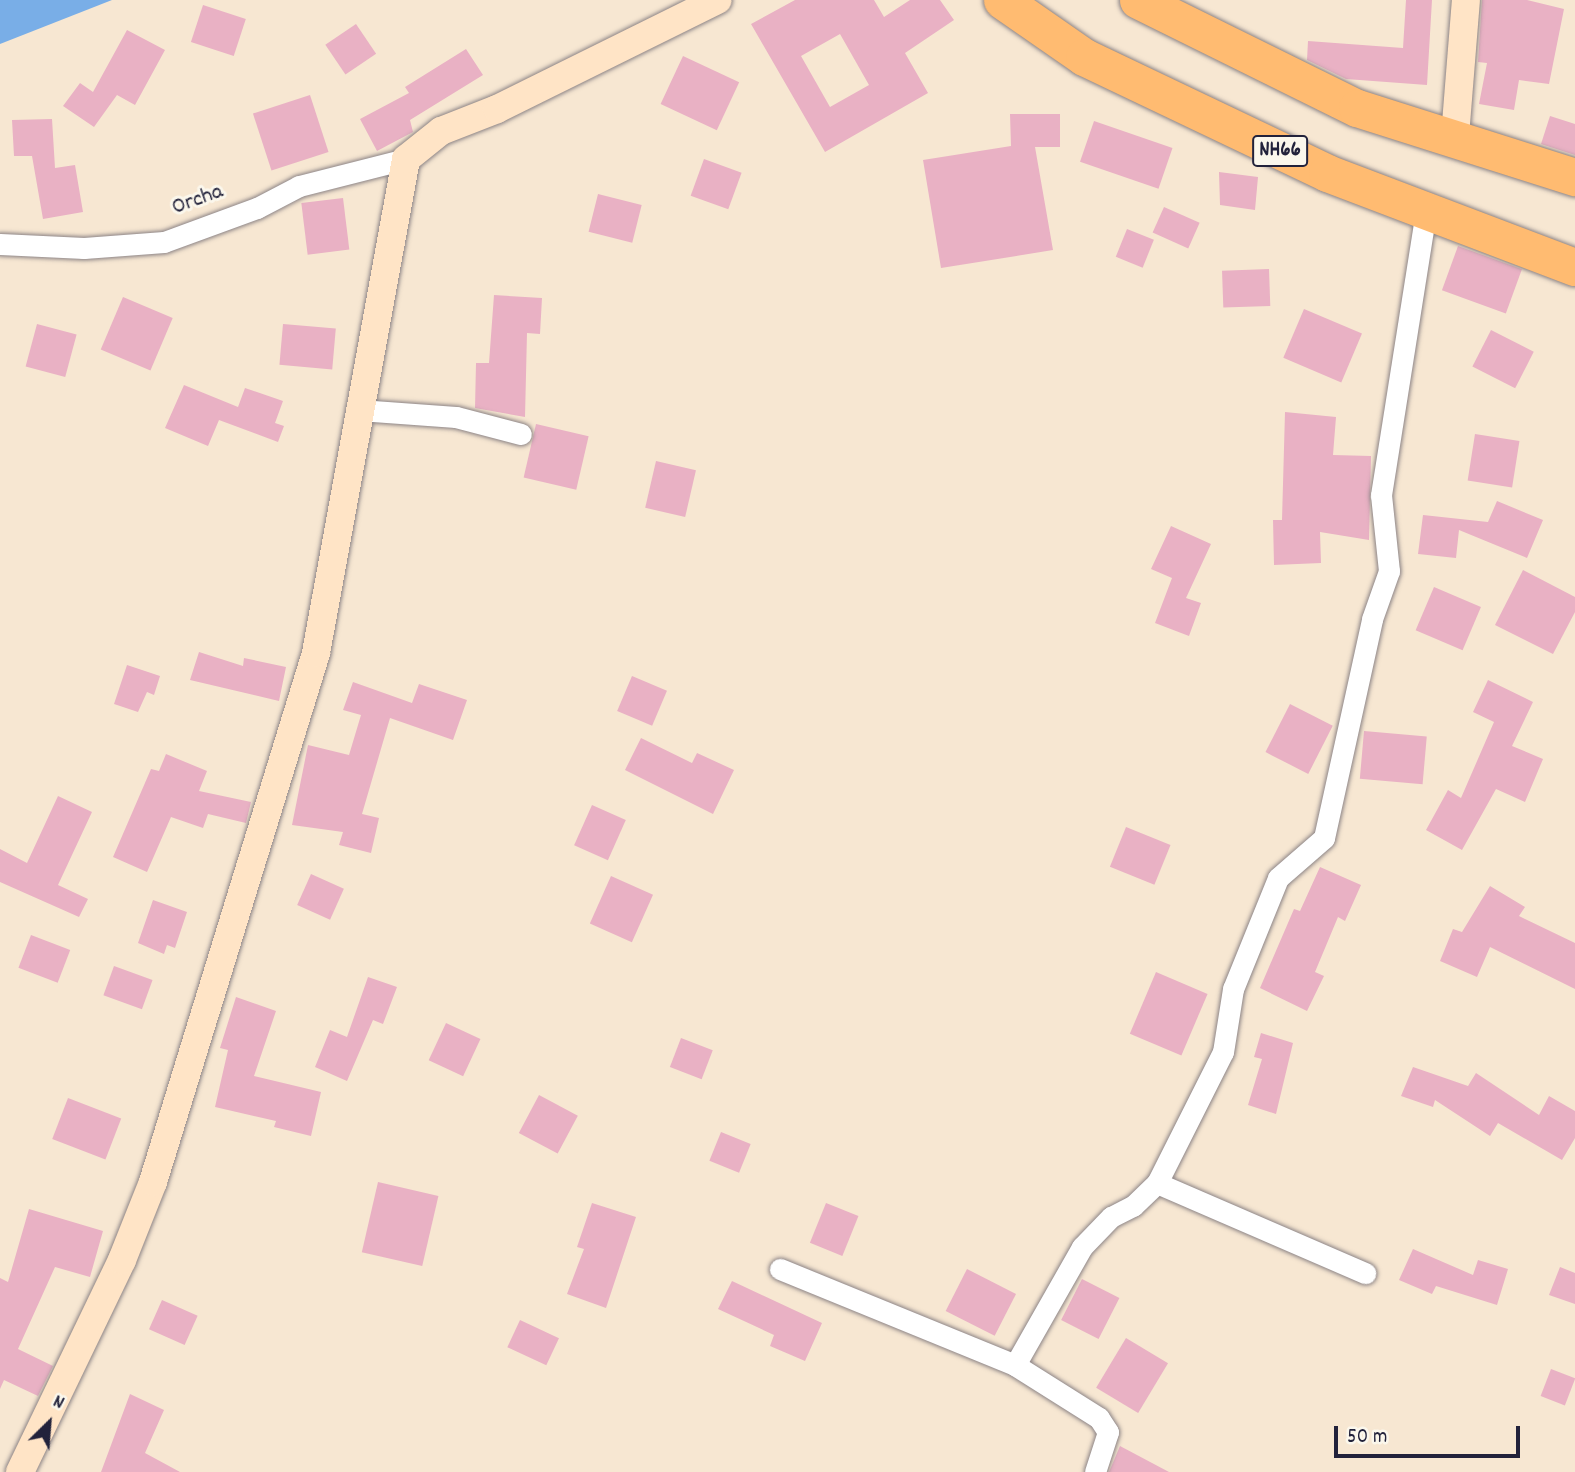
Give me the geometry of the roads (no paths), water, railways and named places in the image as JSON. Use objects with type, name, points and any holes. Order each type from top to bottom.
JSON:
[{"type":"highway","name":"NH66","points":[[1002,0],[1084,57],[1327,173],[1575,267]]},
{"type":"highway","points":[[1138,0],[1357,108],[1455,136],[1575,177]]},
{"type":"main road","points":[[20,1472],[122,1260],[193,1061],[316,653],[406,159],[441,131],[497,109],[718,0]]},
{"type":"main road","points":[[1455,136],[1466,0]]},
{"type":"street","name":"Orcha","points":[[0,244],[84,248],[164,242],[257,208],[299,186],[406,159]]},
{"type":"street","points":[[1015,1365],[1082,1247],[1111,1217],[1133,1206],[1157,1182],[1223,1052],[1233,989],[1278,878],[1324,838],[1372,620],[1389,572],[1381,495],[1426,211]]},
{"type":"street","points":[[359,410],[456,417],[521,434]]},
{"type":"street","points":[[1157,1182],[1365,1273]]},
{"type":"street","points":[[780,1269],[1015,1365],[1099,1418],[1108,1432],[1095,1472]]},
{"type":"water","points":[[0,0],[112,0],[0,44]]}]
